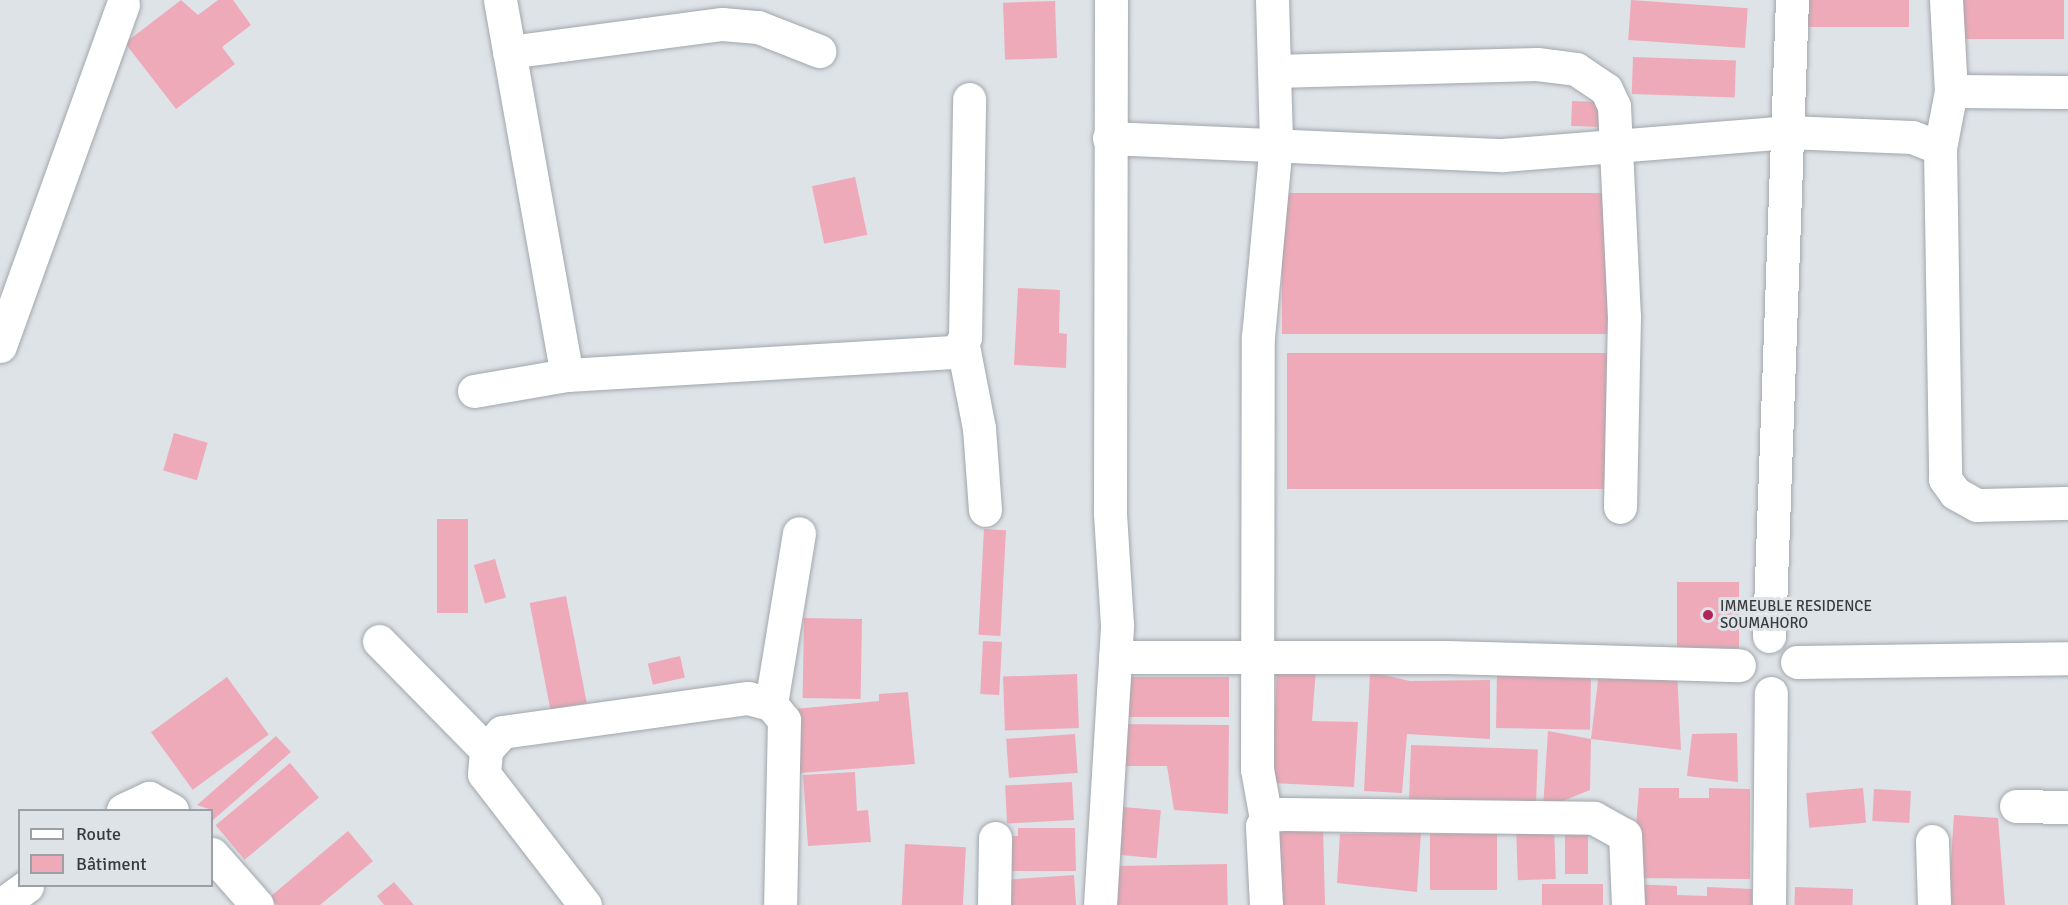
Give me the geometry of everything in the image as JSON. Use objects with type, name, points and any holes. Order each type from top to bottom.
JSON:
[{"type":"street","points":[[500,0],[567,375]]},
{"type":"street","points":[[1100,905],[1115,657],[1109,138],[1111,0]]},
{"type":"street","points":[[1266,905],[1266,819],[1257,769],[1261,657],[1258,338],[1276,142],[1272,0]]},
{"type":"street","points":[[1769,636],[1792,0]]},
{"type":"street","points":[[1946,0],[1951,91],[1940,148],[1944,479],[1955,493],[1977,504],[2068,503]]},
{"type":"street","points":[[0,346],[123,5]]},
{"type":"street","points":[[509,52],[722,24],[758,27],[819,51]]},
{"type":"street","points":[[1274,71],[1537,64],[1576,69],[1606,89],[1614,106],[1624,316],[1620,507]]},
{"type":"street","points":[[1951,91],[2068,92]]},
{"type":"street","points":[[969,99],[963,346],[979,428],[985,510]]},
{"type":"street","points":[[1109,138],[1276,142],[1503,155],[1787,132],[1912,137],[1940,148]]},
{"type":"street","points":[[474,391],[567,375],[957,352],[963,346]]},
{"type":"street","points":[[771,704],[799,533]]},
{"type":"street","points":[[1769,636],[1787,644],[1797,662],[1792,680],[1771,693],[1749,686],[1739,665],[1747,644],[1769,636]]},
{"type":"street","points":[[379,641],[486,750]]},
{"type":"street","points":[[1115,657],[1261,657],[1739,665]]},
{"type":"street","points":[[1797,662],[2068,658]]},
{"type":"street","points":[[1769,905],[1771,693]]},
{"type":"street","points":[[585,905],[484,774],[486,750],[502,732],[748,698],[771,704],[784,720],[780,905]]},
{"type":"street","points":[[125,809],[148,798],[170,809]]},
{"type":"street","points":[[2016,806],[2068,807]]},
{"type":"street","points":[[1266,819],[1283,813],[1594,818],[1624,835],[1628,905]]},
{"type":"street","points":[[994,905],[995,838]]},
{"type":"street","points":[[1932,841],[1934,905]]},
{"type":"street","points":[[213,855],[257,905]]},
{"type":"street","points":[[2,905],[24,887]]},
{"type":"building","points":[[181,0],[198,15],[218,0],[233,0],[251,25],[222,47],[235,64],[176,109],[125,43]]},
{"type":"building","points":[[1631,0],[1748,8],[1745,48],[1628,40]]},
{"type":"building","points":[[1805,0],[1909,0],[1909,27],[1805,27]]},
{"type":"building","points":[[1959,0],[2064,0],[2064,39],[1959,39]]},
{"type":"building","points":[[1055,1],[1057,58],[1005,60],[1003,3]]},
{"type":"building","points":[[1633,57],[1736,61],[1735,98],[1632,94]]},
{"type":"building","points":[[1572,101],[1601,102],[1600,127],[1571,126]]},
{"type":"building","points":[[855,177],[867,235],[824,244],[812,186]]},
{"type":"building","points":[[1282,193],[1615,193],[1615,334],[1282,334]]},
{"type":"building","points":[[1018,288],[1060,290],[1059,333],[1067,334],[1066,368],[1014,365]]},
{"type":"building","points":[[1287,353],[1615,353],[1615,489],[1287,489]]},
{"type":"building","points":[[174,433],[208,443],[197,480],[163,470]]},
{"type":"building","points":[[437,519],[468,519],[468,613],[437,613]]},
{"type":"building","points":[[984,529],[1006,530],[1000,636],[978,635]]},
{"type":"building","points":[[495,559],[506,597],[485,604],[474,565]]},
{"type":"building","name":"IMMEUBLE RESIDENCE SOUMAHORO","points":[[1677,582],[1739,582],[1739,648],[1677,648]]},
{"type":"building","points":[[566,596],[587,703],[550,710],[530,603]]},
{"type":"building","points":[[804,618],[862,619],[861,699],[803,698]]},
{"type":"building","points":[[983,641],[1002,642],[999,695],[980,694]]},
{"type":"building","points":[[680,656],[685,677],[653,685],[648,663]]},
{"type":"building","points":[[1316,669],[1312,721],[1358,722],[1354,787],[1271,783],[1277,670]]},
{"type":"building","points":[[1677,671],[1681,750],[1591,739],[1599,672]]},
{"type":"building","points":[[1370,672],[1410,681],[1490,680],[1490,739],[1407,734],[1402,793],[1364,791]]},
{"type":"building","points":[[1077,674],[1079,728],[1005,731],[1003,677]]},
{"type":"building","points":[[1497,674],[1591,676],[1590,730],[1496,728]]},
{"type":"building","points":[[227,677],[269,734],[193,790],[151,732]]},
{"type":"building","points":[[1125,677],[1229,677],[1229,717],[1125,717]]},
{"type":"building","points":[[908,692],[915,764],[800,773],[795,709],[879,701],[879,694]]},
{"type":"building","points":[[1116,724],[1229,725],[1228,814],[1174,810],[1167,766],[1116,766]]},
{"type":"building","points":[[1548,731],[1591,739],[1590,790],[1543,809]]},
{"type":"building","points":[[1737,733],[1738,782],[1687,776],[1692,734]]},
{"type":"building","points":[[1075,734],[1078,773],[1009,778],[1006,739]]},
{"type":"building","points":[[276,736],[291,752],[213,820],[213,809],[197,805]]},
{"type":"building","points":[[1411,745],[1538,749],[1536,809],[1409,805]]},
{"type":"building","points":[[290,763],[319,797],[245,860],[216,825]]},
{"type":"building","points":[[855,772],[857,811],[868,810],[871,842],[808,846],[803,775]]},
{"type":"building","points":[[1072,782],[1074,820],[1007,823],[1005,786]]},
{"type":"building","points":[[1639,788],[1679,788],[1679,798],[1709,798],[1709,788],[1750,789],[1750,879],[1632,878]]},
{"type":"building","points":[[1863,788],[1866,823],[1809,828],[1806,793]]},
{"type":"building","points":[[1874,789],[1911,791],[1909,823],[1872,821]]},
{"type":"building","points":[[1111,806],[1161,810],[1157,858],[1107,854]]},
{"type":"building","points":[[1954,815],[1998,818],[2005,905],[1948,905]]},
{"type":"building","points":[[1323,825],[1325,905],[1276,905],[1278,831]]},
{"type":"building","points":[[1565,825],[1588,825],[1588,874],[1565,874]]},
{"type":"building","points":[[1554,826],[1556,879],[1518,880],[1516,827]]},
{"type":"building","points":[[1018,828],[1075,828],[1076,871],[1005,871],[1005,836],[1018,836]]},
{"type":"building","points":[[348,831],[373,861],[320,905],[277,905],[270,897]]},
{"type":"building","points":[[1421,833],[1417,892],[1337,883],[1340,834]]},
{"type":"building","points":[[1430,834],[1497,834],[1497,890],[1430,890]]},
{"type":"building","points":[[905,844],[966,847],[963,905],[902,905]]},
{"type":"building","points":[[1227,864],[1228,905],[1118,905],[1117,866]]},
{"type":"building","points":[[1074,875],[1076,905],[1009,905],[1007,880]]},
{"type":"building","points":[[394,882],[414,905],[384,905],[377,896]]},
{"type":"building","points":[[1542,884],[1603,884],[1603,905],[1542,905]]},
{"type":"building","points":[[1632,884],[1677,886],[1677,895],[1707,896],[1707,887],[1752,889],[1752,905],[1631,905]]},
{"type":"building","points":[[1795,887],[1853,889],[1852,905],[1794,905]]},
{"type":"place","name":"IMMEUBLE RESIDENCE SOUMAHORO","points":[[1708,615]]}]
